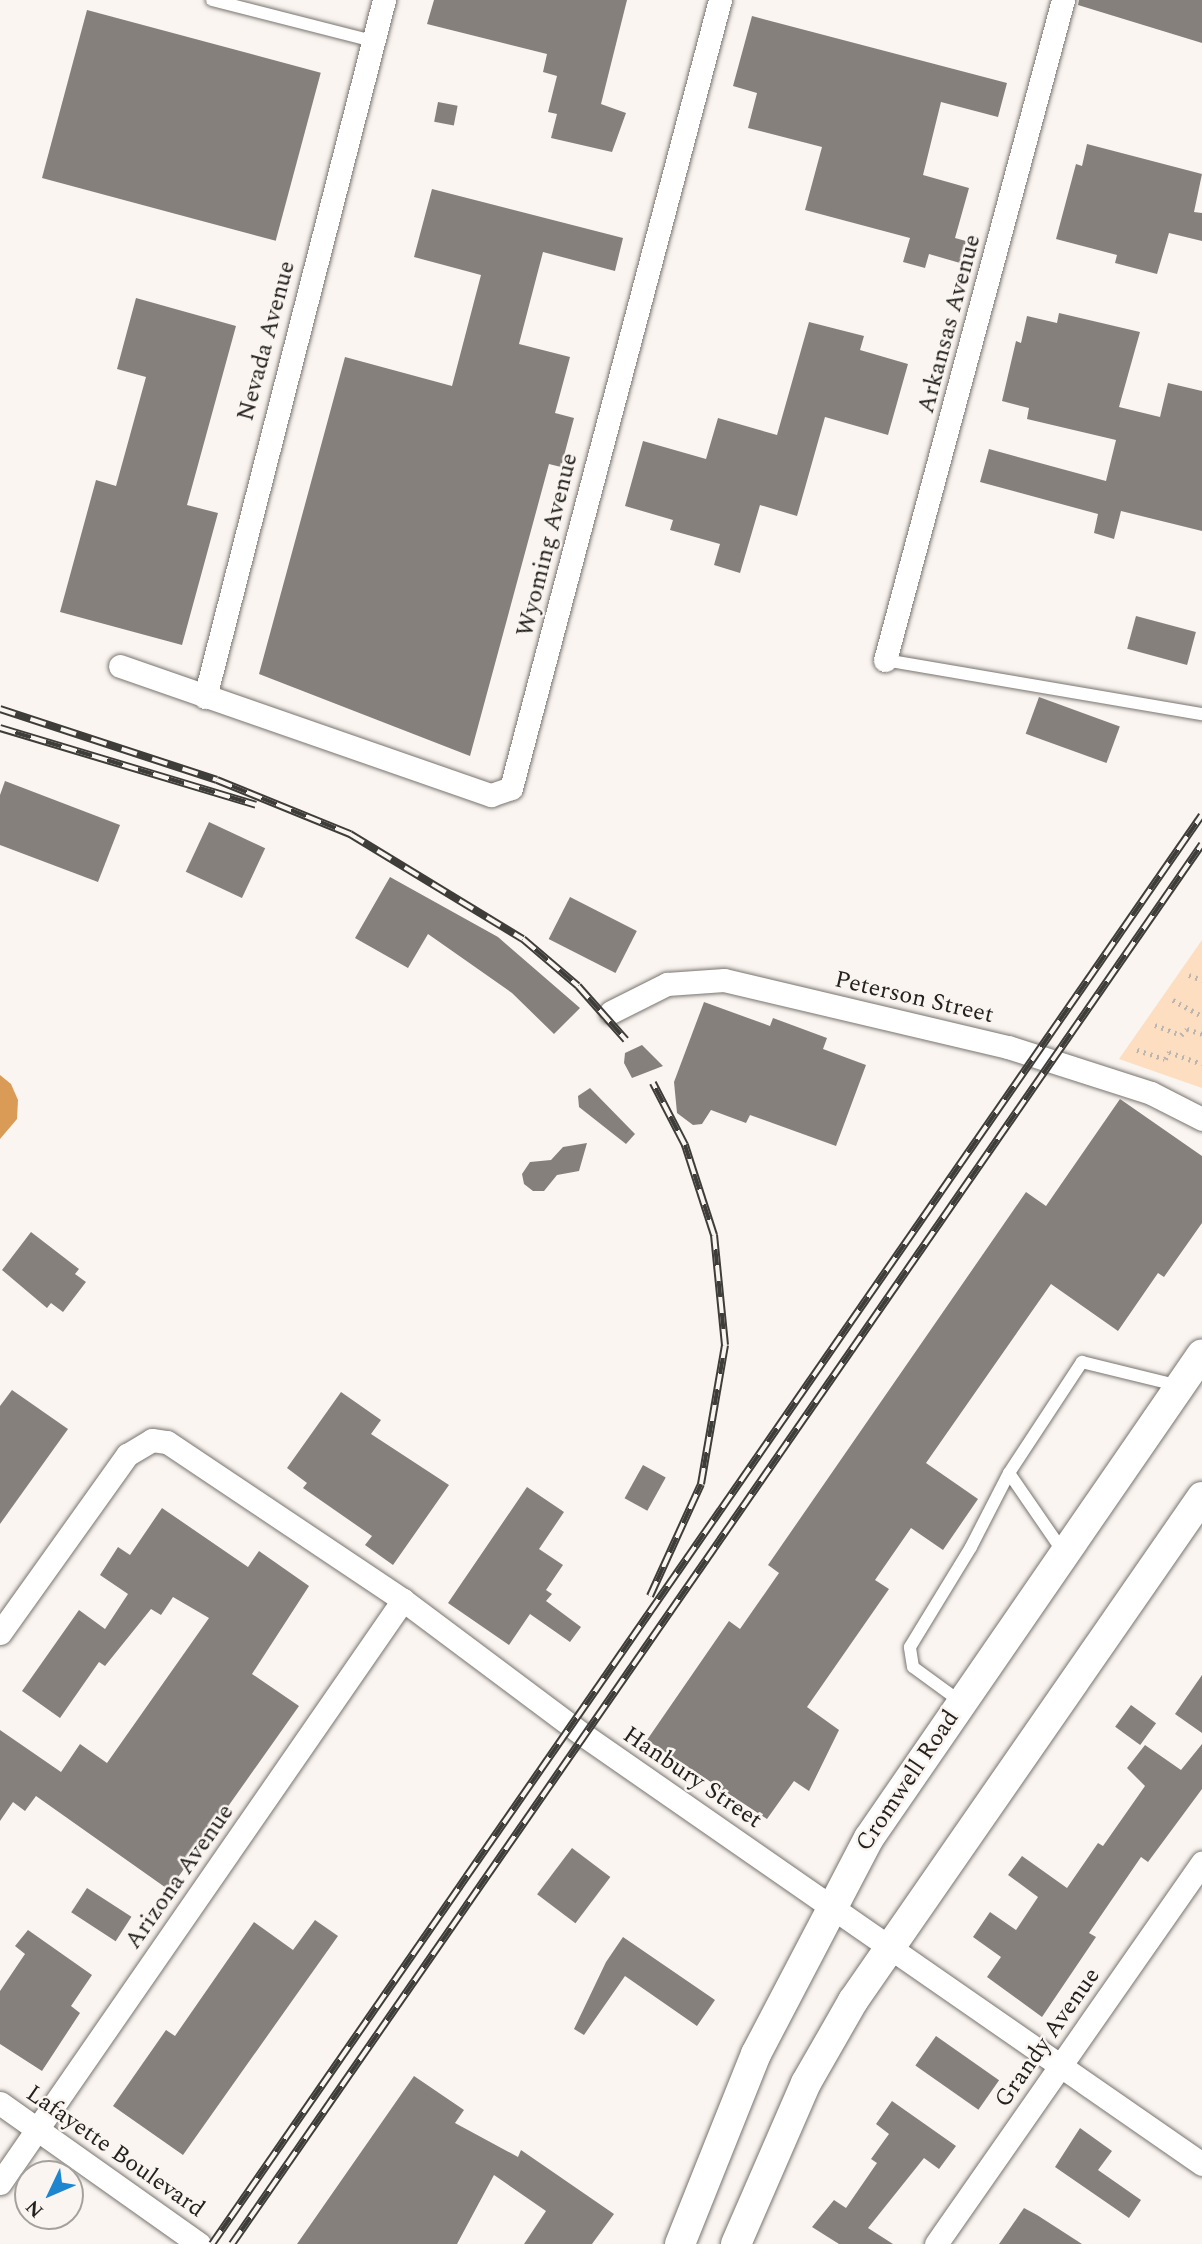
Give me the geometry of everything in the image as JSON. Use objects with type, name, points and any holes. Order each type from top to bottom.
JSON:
[{"type":"street","name":"Nevada Avenue","points":[[205,697],[384,0]]},
{"type":"street","name":"Wyoming Avenue","points":[[205,697],[491,795],[511,788],[720,0]]},
{"type":"street","name":"Arkansas Avenue","points":[[885,660],[1063,0]]},
{"type":"street","points":[[120,666],[205,697]]},
{"type":"street","name":"Peterson Street","points":[[611,1012],[667,984],[724,980],[1008,1047],[1151,1093],[1202,1119]]},
{"type":"street","name":"Cromwell Road","points":[[680,2244],[756,2054],[830,1904],[882,1816],[1202,1354]]},
{"type":"street","name":"Hanbury Street","points":[[0,1633],[127,1455],[152,1440],[167,1442],[231,1481],[403,1600],[578,1731],[1202,2164]]},
{"type":"street","points":[[736,2244],[806,2083],[891,1946],[1202,1497]]},
{"type":"street","name":"Arizona Avenue","points":[[0,2183],[403,1600]]},
{"type":"street","name":"Grandy Avenue","points":[[936,2244],[1202,1863]]},
{"type":"street","name":"Lafayette Boulevard","points":[[0,2103],[199,2244]]},
{"type":"lane","points":[[212,0],[373,41]]},
{"type":"lane","points":[[885,660],[1202,714]]},
{"type":"lane","points":[[961,1702],[913,1667],[910,1647],[971,1547],[1009,1473],[1082,1362],[1180,1386]]},
{"type":"lane","points":[[1009,1473],[1064,1553]]},
{"type":"path","points":[[1189,975],[1202,980]]},
{"type":"path","points":[[1173,1000],[1202,1016]]},
{"type":"path","points":[[1155,1025],[1181,1035],[1187,1029],[1202,1034]]},
{"type":"path","points":[[1138,1050],[1166,1059],[1169,1052],[1202,1064]]},
{"type":"shaded area","points":[[1202,940],[1202,1088],[1119,1059]]},
{"type":"shaded area","points":[[0,1075],[11,1084],[18,1100],[17,1119],[0,1139]]},
{"type":"building","points":[[434,0],[627,0],[601,104],[626,113],[612,152],[551,138],[557,114],[548,112],[557,76],[543,72],[547,54],[427,24]]},
{"type":"building","points":[[1079,0],[1202,0],[1202,43],[1078,5]]},
{"type":"building","points":[[87,10],[321,73],[276,241],[42,178]]},
{"type":"building","points":[[752,16],[1007,83],[998,117],[941,102],[923,175],[969,188],[955,238],[966,241],[960,263],[929,254],[925,268],[903,262],[910,238],[805,210],[822,147],[748,128],[757,93],[733,86]]},
{"type":"building","points":[[438,102],[458,106],[454,125],[434,122]]},
{"type":"building","points":[[1087,144],[1202,174],[1194,212],[1202,213],[1202,241],[1169,233],[1157,274],[1115,263],[1117,255],[1056,239],[1076,164],[1082,166]]},
{"type":"building","points":[[432,189],[623,238],[615,271],[543,252],[519,344],[570,357],[555,413],[574,418],[561,467],[549,464],[470,756],[259,674],[345,357],[452,386],[481,275],[414,257]]},
{"type":"building","points":[[136,298],[236,326],[187,505],[218,513],[182,645],[60,612],[96,480],[116,486],[146,377],[117,369]]},
{"type":"building","points":[[1059,313],[1140,332],[1119,407],[1160,417],[1168,383],[1202,391],[1202,531],[1121,511],[1114,539],[1094,533],[1098,514],[980,482],[989,449],[1106,481],[1116,440],[1027,419],[1029,408],[1002,401],[1016,341],[1021,343],[1027,316],[1057,323]]},
{"type":"building","points":[[809,322],[864,336],[860,350],[908,364],[888,435],[825,417],[797,516],[760,505],[740,573],[714,565],[720,544],[670,530],[673,520],[625,506],[643,441],[706,459],[718,418],[777,435]]},
{"type":"building","points":[[1136,616],[1196,632],[1187,665],[1127,649]]},
{"type":"building","points":[[1039,697],[1120,726],[1106,763],[1026,734]]},
{"type":"building","points":[[5,781],[120,825],[98,882],[0,845],[0,795]]},
{"type":"building","points":[[209,822],[265,848],[242,898],[186,872]]},
{"type":"building","points":[[390,877],[498,937],[580,1008],[554,1034],[512,993],[428,934],[408,968],[355,938]]},
{"type":"building","points":[[570,897],[637,931],[615,973],[549,939]]},
{"type":"building","points":[[704,1002],[770,1026],[773,1018],[827,1038],[823,1049],[866,1065],[836,1146],[750,1115],[746,1123],[711,1110],[702,1124],[693,1125],[677,1113],[674,1082]]},
{"type":"building","points":[[642,1045],[663,1066],[632,1078],[624,1063],[625,1053]]},
{"type":"building","points":[[590,1088],[635,1134],[626,1144],[579,1107],[578,1096]]},
{"type":"building","points":[[1120,1099],[1202,1156],[1202,1223],[1164,1277],[1158,1273],[1118,1331],[1051,1284],[926,1463],[978,1499],[943,1550],[911,1528],[875,1580],[889,1589],[807,1707],[839,1730],[809,1791],[794,1781],[767,1819],[647,1740],[729,1621],[740,1629],[779,1573],[768,1565],[1026,1192],[1046,1206]]},
{"type":"building","points":[[587,1143],[579,1171],[557,1175],[544,1191],[533,1191],[524,1184],[522,1174],[530,1162],[551,1160],[563,1147]]},
{"type":"building","points":[[31,1232],[79,1269],[75,1274],[86,1282],[63,1312],[51,1303],[47,1308],[2,1270]]},
{"type":"building","points":[[12,1390],[68,1429],[0,1524],[0,1406]]},
{"type":"building","points":[[341,1392],[381,1420],[371,1434],[449,1485],[393,1565],[365,1545],[372,1536],[303,1488],[307,1483],[287,1468]]},
{"type":"building","points":[[643,1465],[666,1478],[647,1511],[625,1498]]},
{"type":"building","points":[[527,1487],[564,1512],[539,1549],[563,1565],[546,1590],[552,1594],[546,1601],[581,1627],[570,1642],[530,1614],[509,1645],[448,1603]]},
{"type":"building","points":[[162,1508],[248,1567],[259,1551],[309,1586],[252,1674],[299,1706],[169,1890],[36,1796],[25,1811],[13,1802],[0,1821],[0,1730],[61,1772],[80,1744],[107,1763],[209,1618],[173,1597],[161,1615],[151,1609],[105,1666],[99,1662],[60,1718],[22,1691],[79,1610],[105,1629],[128,1594],[100,1575],[118,1547],[130,1555]]},
{"type":"building","points":[[1202,1675],[1202,1733],[1175,1714]]},
{"type":"building","points":[[1131,1705],[1156,1723],[1140,1745],[1115,1727]]},
{"type":"building","points":[[1202,1744],[1202,1789],[1148,1862],[1141,1857],[1089,1933],[1096,1937],[1042,2017],[987,1977],[1001,1957],[973,1937],[990,1912],[1016,1930],[1038,1897],[1008,1875],[1022,1856],[1067,1888],[1098,1843],[1103,1846],[1145,1786],[1127,1768],[1145,1745],[1181,1770]]},
{"type":"building","points":[[572,1848],[610,1877],[575,1923],[537,1894]]},
{"type":"building","points":[[87,1888],[131,1917],[116,1941],[71,1912]]},
{"type":"building","points":[[315,1920],[338,1936],[183,2155],[113,2106],[166,2030],[175,2036],[254,1922],[293,1950]]},
{"type":"building","points":[[28,1930],[92,1975],[71,2006],[80,2013],[42,2071],[0,2044],[0,1991],[25,1954],[15,1946]]},
{"type":"building","points":[[623,1937],[715,2000],[697,2026],[625,1976],[584,2035],[574,2029],[606,1962]]},
{"type":"building","points":[[936,2036],[999,2080],[978,2110],[915,2065]]},
{"type":"building","points":[[414,2076],[464,2110],[455,2123],[518,2157],[521,2150],[614,2214],[592,2244],[524,2244],[546,2211],[494,2175],[457,2244],[297,2244]]},
{"type":"building","points":[[892,2101],[956,2146],[939,2169],[924,2158],[868,2228],[893,2244],[839,2244],[812,2227],[834,2200],[846,2208],[877,2163],[871,2159],[889,2134],[876,2124]]},
{"type":"building","points":[[1080,2128],[1112,2151],[1098,2170],[1141,2200],[1129,2218],[1055,2167]]},
{"type":"building","points":[[1024,2208],[1037,2215],[1082,2244],[999,2244]]},
{"type":"railway","points":[[0,709],[217,780],[350,834],[523,939],[578,986],[626,1040]]},
{"type":"railway","points":[[0,728],[256,805]]},
{"type":"railway","points":[[212,2244],[1202,815]]},
{"type":"railway","points":[[232,2244],[1202,844]]},
{"type":"railway","points":[[650,1596],[701,1484],[725,1345],[714,1235],[685,1145],[653,1083]]}]
